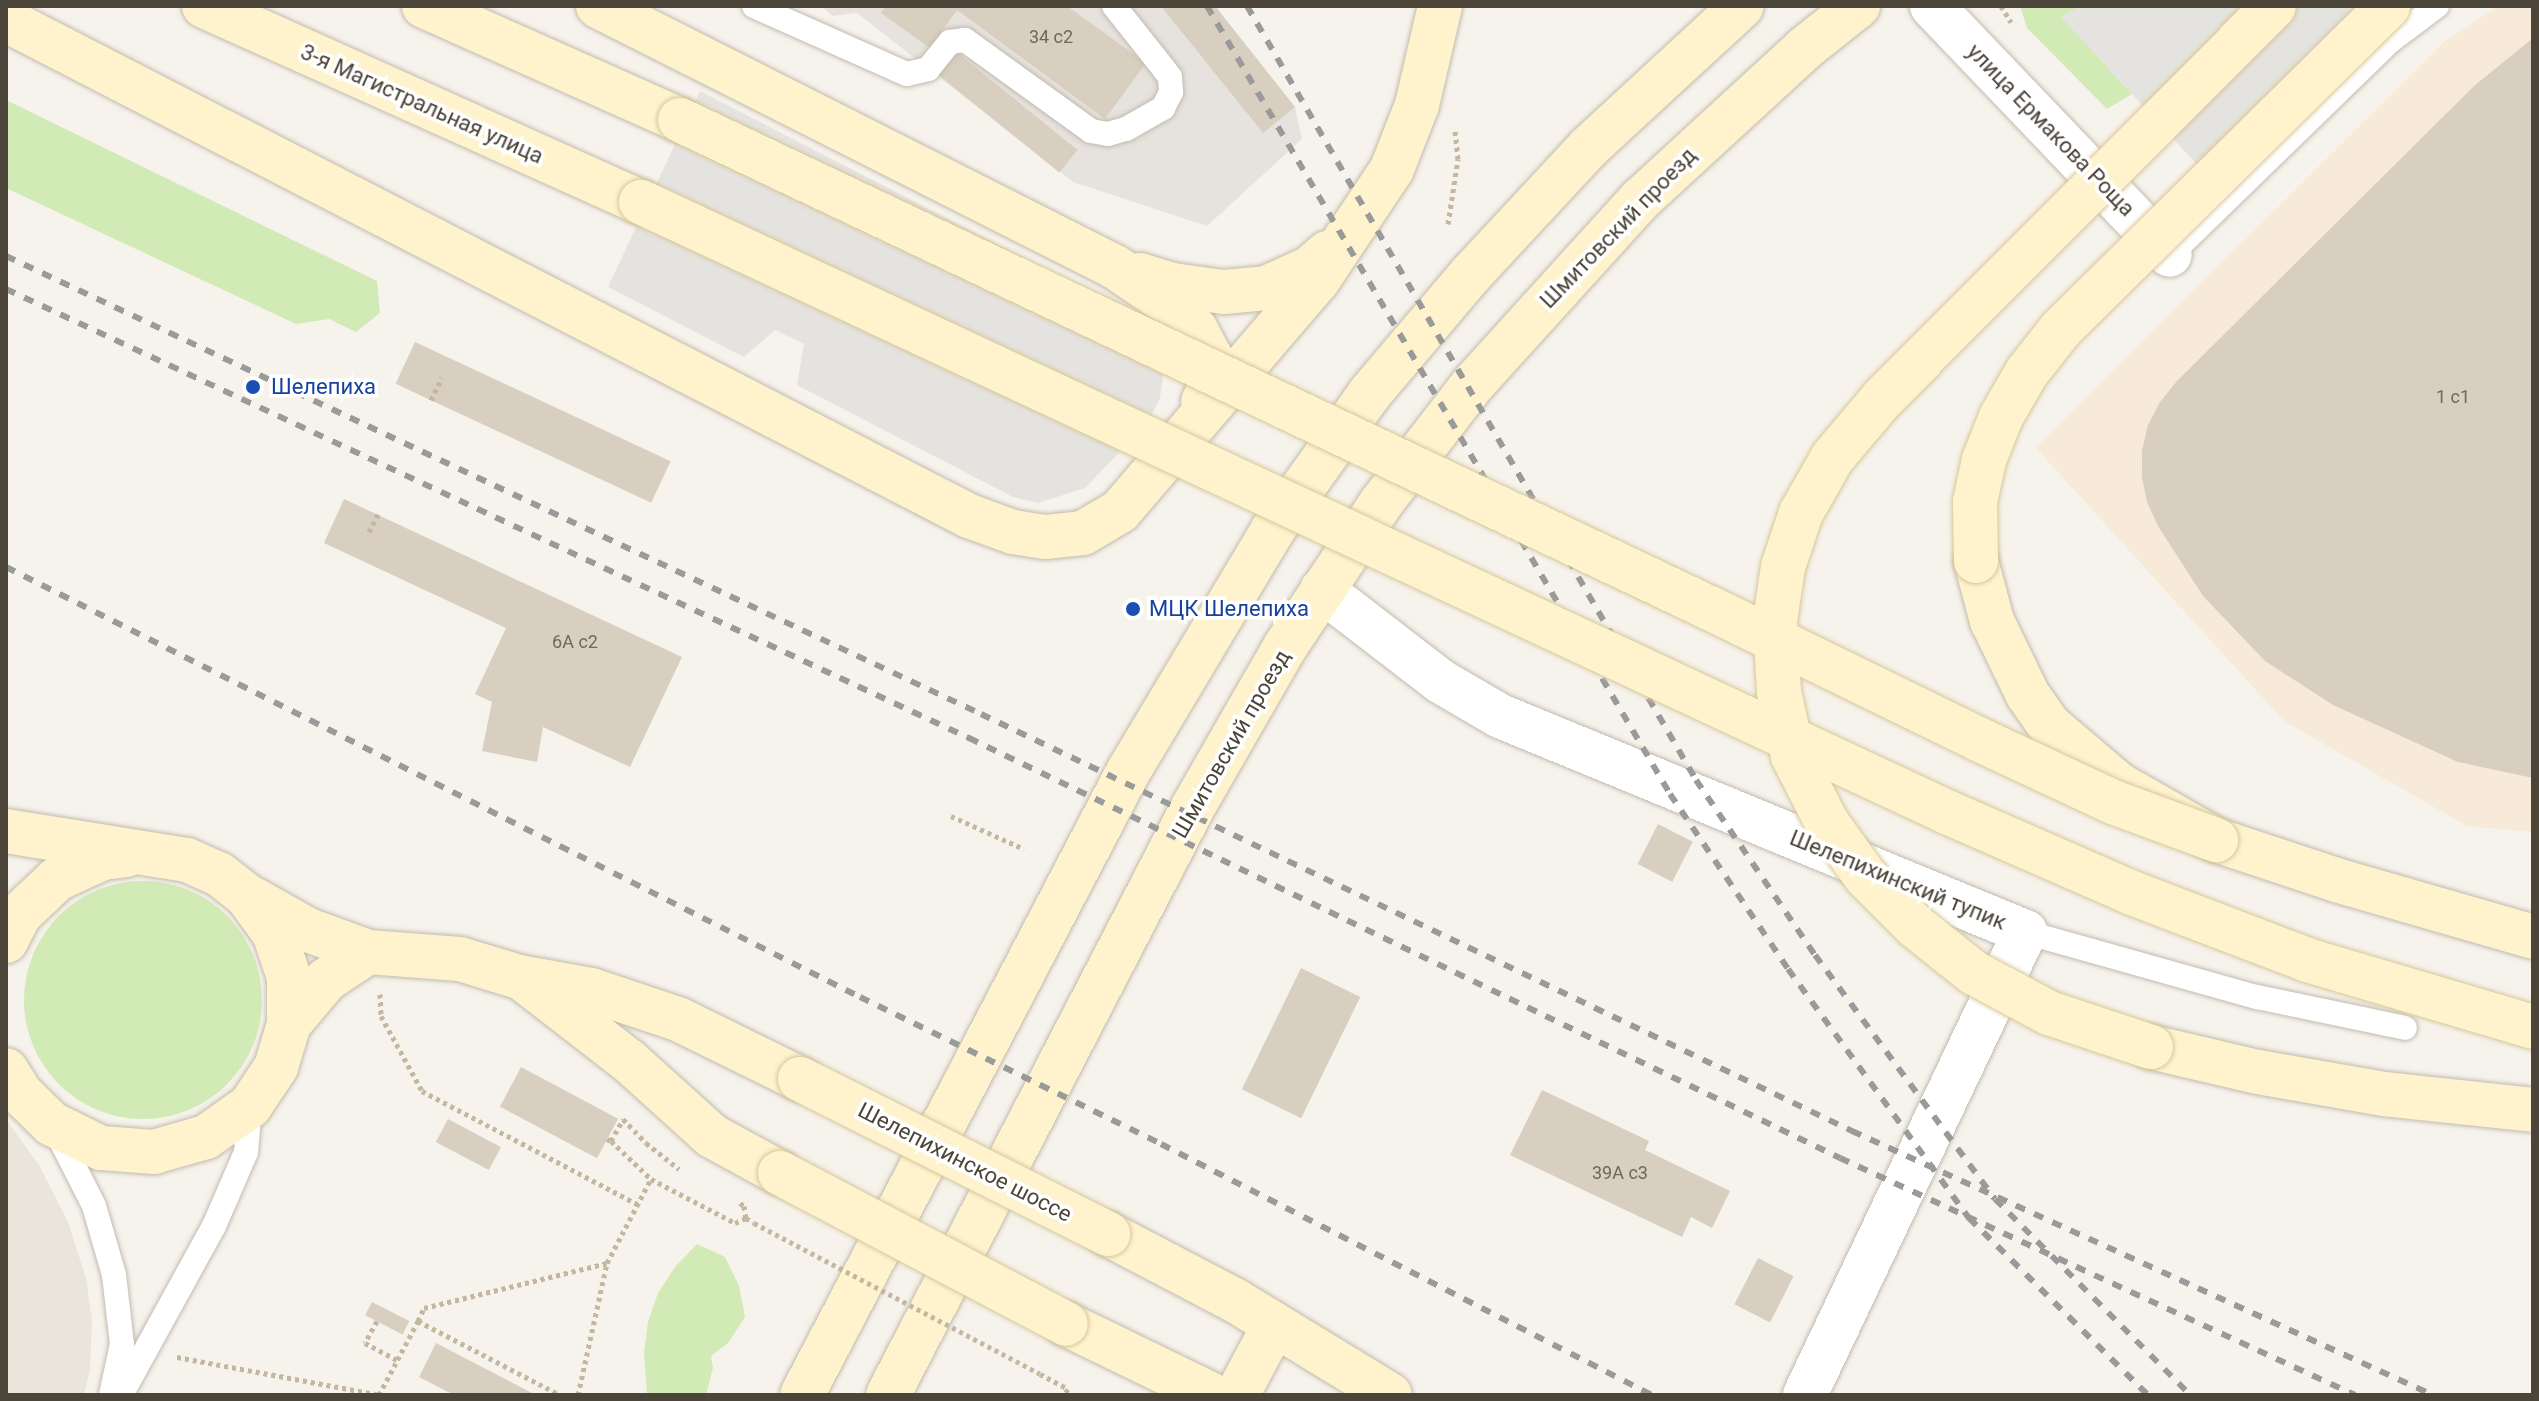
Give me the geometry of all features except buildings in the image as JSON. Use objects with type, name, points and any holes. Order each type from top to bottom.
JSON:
[{"type":"main road","name":"3-я Магистральная улица","points":[[204,6],[641,202],[1679,689],[2005,838],[2132,893],[2307,960],[2533,1027]]},
{"type":"main road","points":[[424,6],[680,120],[2113,802],[2336,880],[2533,937]]},
{"type":"main road","points":[[598,6],[653,18],[1115,267],[1168,303],[1196,330],[1210,356],[1209,389],[1189,434]]},
{"type":"main road","points":[[6,20],[969,516],[1013,532],[1045,537],[1083,533],[1120,511],[1290,315],[1392,169],[1417,105],[1440,6]]},
{"type":"main road","points":[[802,1395],[1128,772],[1272,531],[1370,393],[1471,274],[1599,137],[1742,6]]},
{"type":"main road","name":"Шмитовский проезд","points":[[888,1395],[1193,807],[1322,590],[1429,439],[1576,268],[1694,148],[1805,48],[1858,6]]},
{"type":"main road","points":[[2274,6],[1882,399],[1833,457],[1801,513],[1783,567],[1777,607],[1779,692],[1790,743],[1827,823],[1866,877],[1915,926],[1974,973],[2049,1013],[2151,1047],[2258,1072],[2384,1094],[2533,1110]]},
{"type":"main road","points":[[2216,840],[2118,784],[2060,735],[2036,705],[2007,655],[1992,621],[1976,561],[1975,502],[1984,460],[2001,417],[2027,372],[2060,330],[2388,6]]},
{"type":"main road","points":[[1115,267],[1173,285],[1224,292],[1266,288],[1310,268],[1347,236]]},
{"type":"main road","name":"Шелепихинское шоссе","points":[[6,831],[152,853],[198,865],[219,874],[247,896],[308,930],[368,952],[460,959],[519,977],[591,990],[678,1019],[1236,1301],[1390,1395]]},
{"type":"main road","points":[[6,941],[20,914],[57,879],[103,858],[152,853]]},
{"type":"main road","name":"Шелепихинское шоссе","points":[[247,896],[274,933],[289,977],[289,1024],[276,1067],[250,1106]]},
{"type":"main road","name":"Шелепихинское шоссе","points":[[289,1024],[326,980],[368,952]]},
{"type":"main road","name":"Шелепихинское шоссе","points":[[519,977],[555,1000],[712,1136],[1066,1324],[1212,1395]]},
{"type":"main road","points":[[6,1070],[21,1094],[52,1124],[101,1148],[154,1152],[206,1137],[250,1106]]},
{"type":"main road","points":[[1237,1395],[1274,1326]]},
{"type":"street","name":"улица Ермакова Роща","points":[[1932,6],[2170,255]]},
{"type":"street","name":"Шелепихинский тупик","points":[[1322,590],[1440,681],[1500,716],[2025,932],[1805,1395]]},
{"type":"lane","points":[[754,6],[907,74],[928,69],[950,42],[965,40],[1091,131],[1108,134],[1126,129],[1163,108],[1169,101],[1172,84],[1164,69],[1114,6]]},
{"type":"lane","points":[[2170,255],[2389,42],[2437,6]]},
{"type":"lane","points":[[2025,932],[2257,997],[2405,1028]]},
{"type":"lane","points":[[121,1395],[214,1226],[246,1152],[250,1106]]},
{"type":"lane","points":[[52,1124],[94,1206],[114,1275],[122,1344],[111,1395]]},
{"type":"path","points":[[1448,224],[1458,159],[1454,117]]},
{"type":"path","points":[[431,400],[442,377]]},
{"type":"path","points":[[369,532],[378,514]]},
{"type":"path","points":[[951,816],[1024,849]]},
{"type":"path","points":[[380,993],[381,1016],[422,1091],[637,1204]]},
{"type":"path","points":[[611,1141],[651,1179],[735,1223],[746,1218]]},
{"type":"path","points":[[578,1395],[607,1263],[651,1179]]},
{"type":"path","points":[[754,1223],[1068,1389],[1064,1395]]},
{"type":"path","points":[[176,1357],[381,1395],[424,1308],[607,1263]]},
{"type":"path","points":[[377,1321],[365,1343],[397,1360]]},
{"type":"path","points":[[418,1321],[560,1395]]},
{"type":"shaded area","points":[[822,6],[1215,6],[1295,107],[1302,139],[1207,226],[1073,182],[857,13],[832,16]]},
{"type":"shaded area","points":[[2081,6],[2398,6],[2215,184],[2061,17]]},
{"type":"shaded area","points":[[2498,6],[2533,6],[2533,832],[2467,826],[2284,721],[2036,448],[2444,42]]},
{"type":"shaded area","points":[[700,91],[1108,301],[1164,369],[1160,398],[1147,424],[1085,488],[1038,503],[1013,497],[797,385],[804,344],[775,330],[744,357],[608,287]]},
{"type":"shaded area","points":[[6,1119],[40,1167],[68,1222],[86,1278],[92,1320],[90,1369],[84,1395],[6,1395]]},
{"type":"green space","points":[[2020,6],[2081,6],[2062,17],[2132,94],[2107,109],[2027,28]]},
{"type":"green space","points":[[6,100],[377,281],[380,313],[356,332],[329,319],[296,324],[6,188]]},
{"type":"green space","points":[[143,881],[166,883],[189,890],[227,916],[253,954],[260,977],[260,1023],[253,1046],[227,1084],[189,1110],[166,1117],[143,1119],[120,1117],[97,1110],[59,1084],[33,1046],[26,1023],[24,1000],[26,977],[33,954],[59,916],[97,890],[120,883]]},
{"type":"green space","points":[[697,1244],[725,1257],[739,1286],[745,1317],[728,1343],[711,1356],[713,1368],[706,1395],[647,1395],[644,1352],[648,1322],[658,1293],[675,1267]]},
{"type":"railway","points":[[1207,6],[1670,794],[1788,969],[1969,1218],[2148,1395]]},
{"type":"railway","points":[[1247,6],[1696,780],[1815,955],[1995,1199],[2190,1395]]},
{"type":"railway","points":[[6,256],[981,714],[1852,1131],[2433,1395]]},
{"type":"railway","points":[[6,289],[969,738],[1840,1158],[2355,1395]]},
{"type":"railway","points":[[6,567],[860,997],[1161,1144],[1652,1395]]},
{"type":"place","name":"Шелепиха","points":[[253,387]]},
{"type":"place","name":"МЦК Шелепиха","points":[[1133,609]]}]
